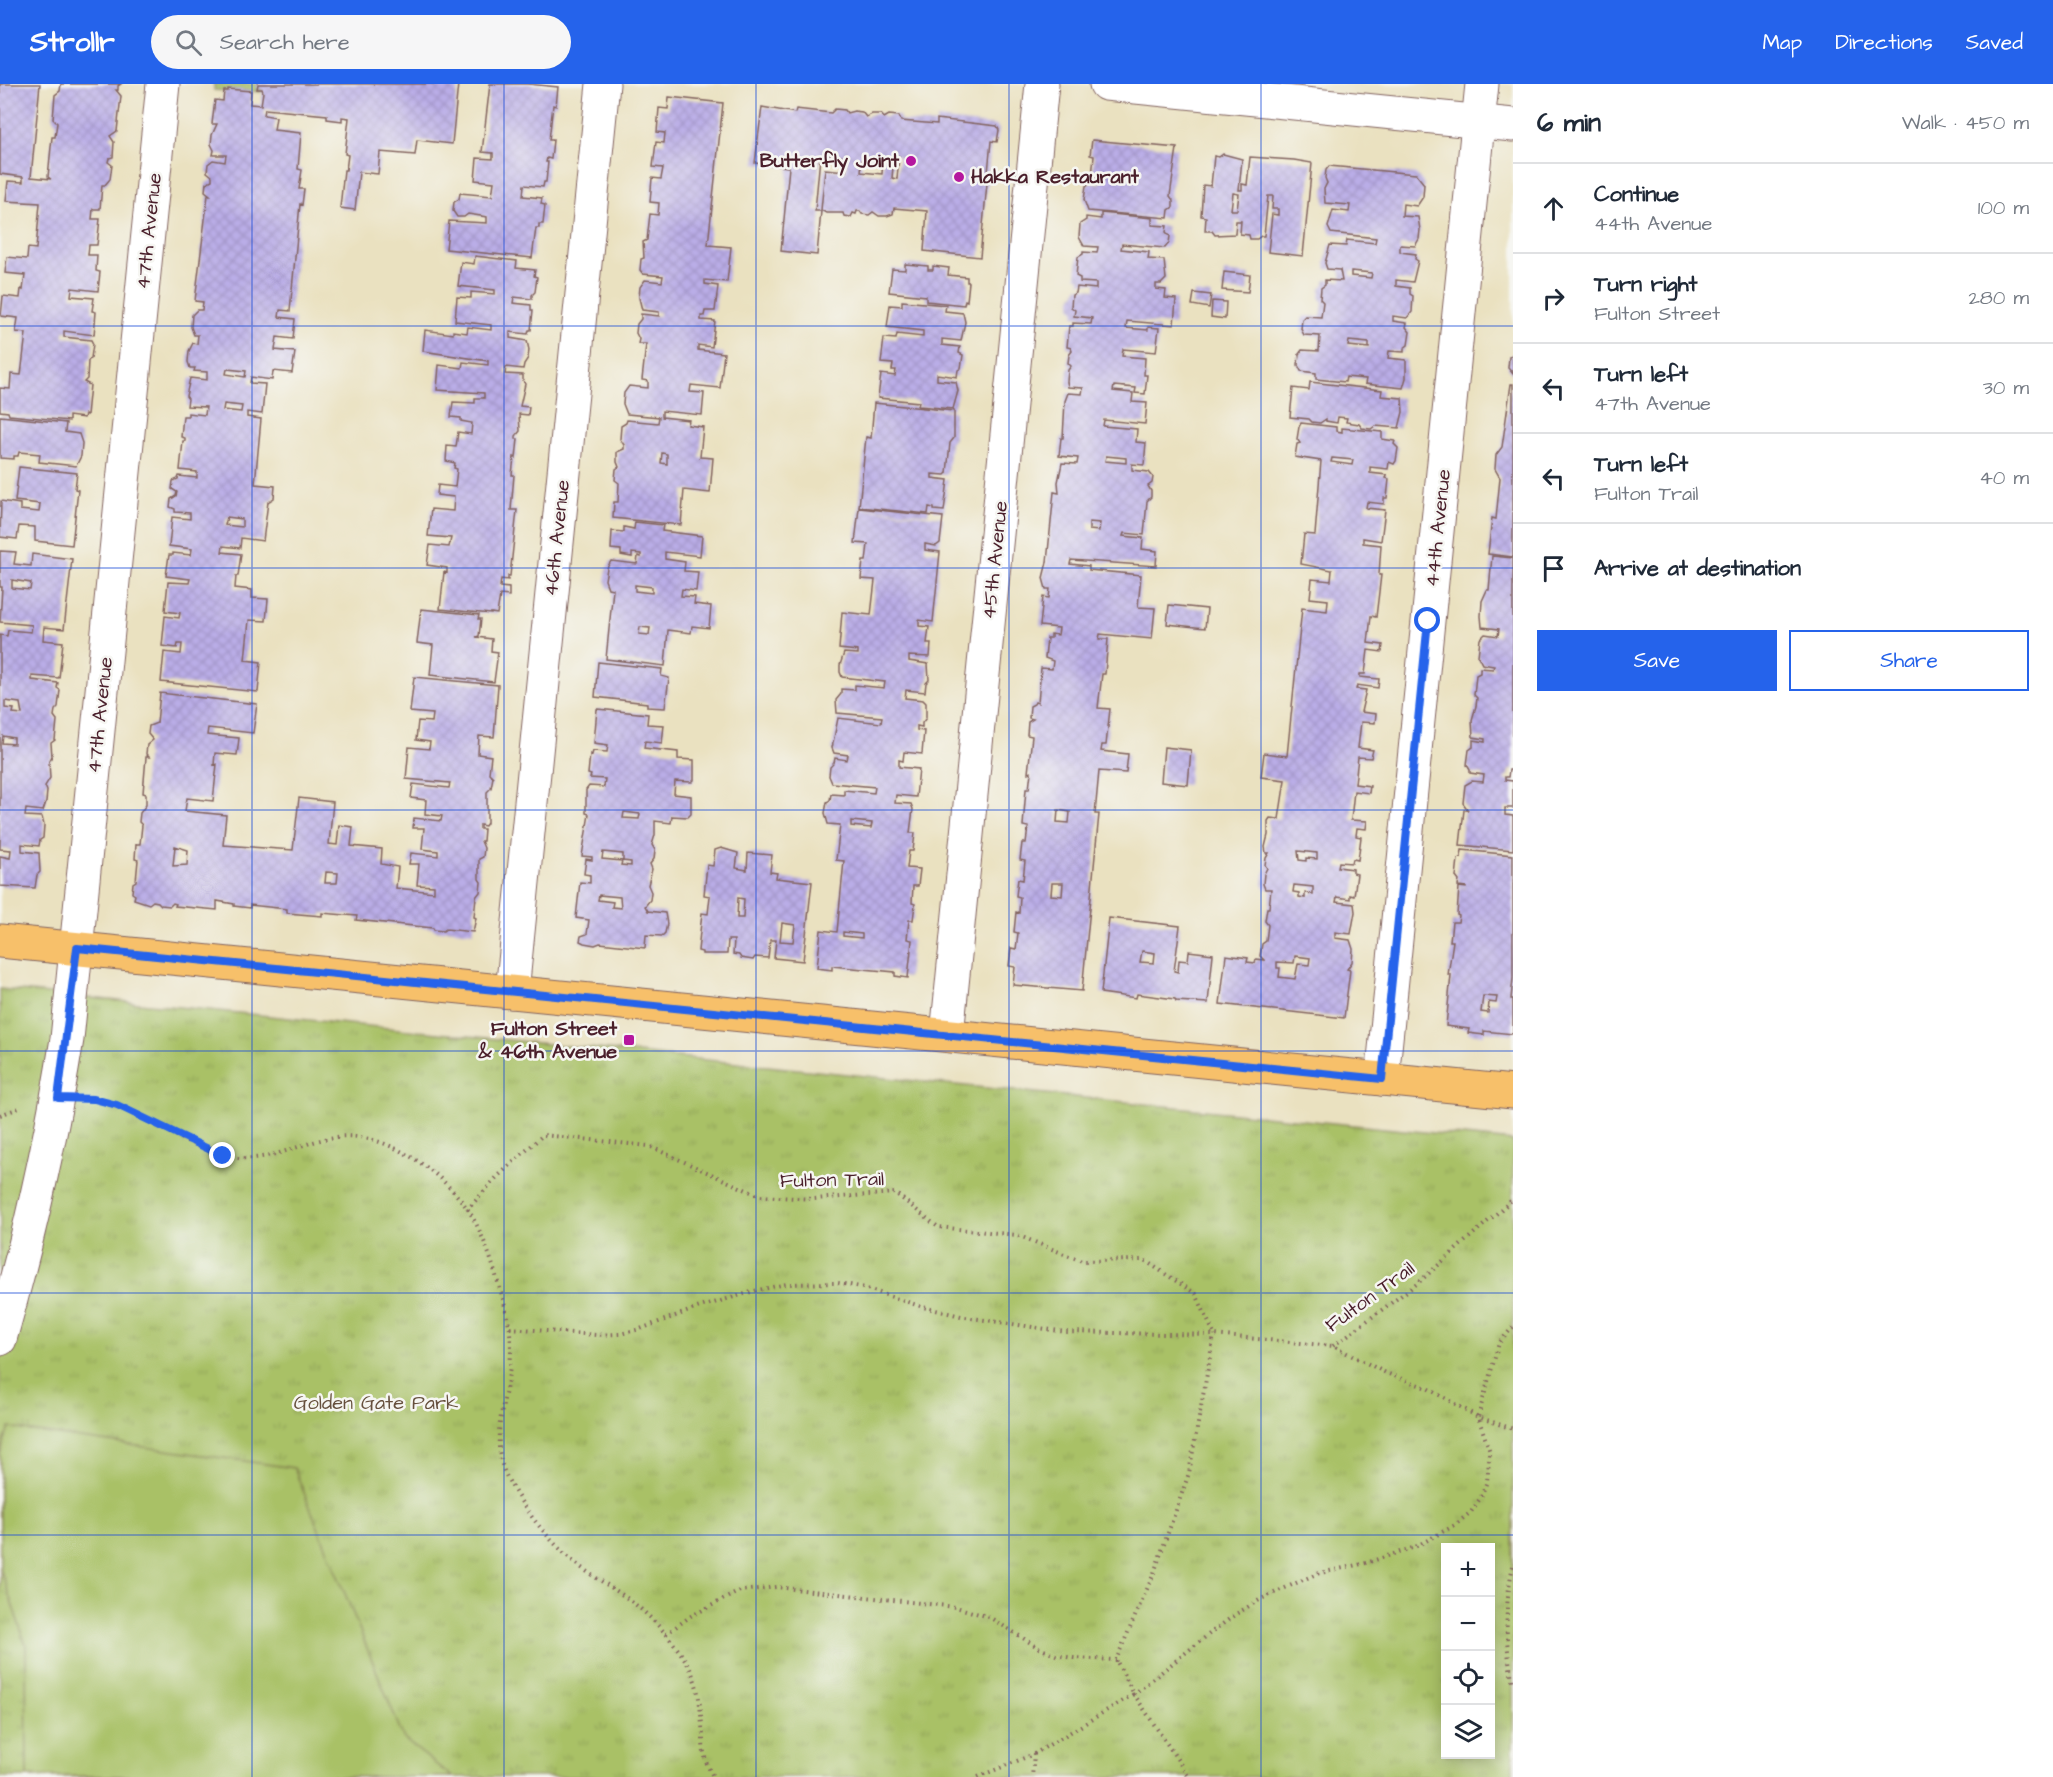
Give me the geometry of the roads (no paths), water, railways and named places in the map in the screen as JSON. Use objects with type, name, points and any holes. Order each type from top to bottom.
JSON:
[{"type":"main road","points":[[0,941],[1513,1092]]},
{"type":"street","name":"47th Avenue","points":[[0,1340],[26,1243],[58,1098],[77,948],[163,84]]},
{"type":"street","name":"46th Avenue","points":[[512,992],[603,84]]},
{"type":"street","name":"45th Avenue","points":[[947,1035],[1042,84]]},
{"type":"street","points":[[1106,84],[1513,125]]},
{"type":"street","name":"44th Avenue","points":[[1382,1079],[1482,84]]},
{"type":"place","name":"Butterfly Joint","points":[[911,161]]},
{"type":"place","name":"Hakka Restaurant","points":[[959,177]]},
{"type":"place","name":"Fulton Street & 46th Avenue","points":[[629,1040]]},
{"type":"park label","name":"Golden Gate Park","points":[[376,1403]]}]
